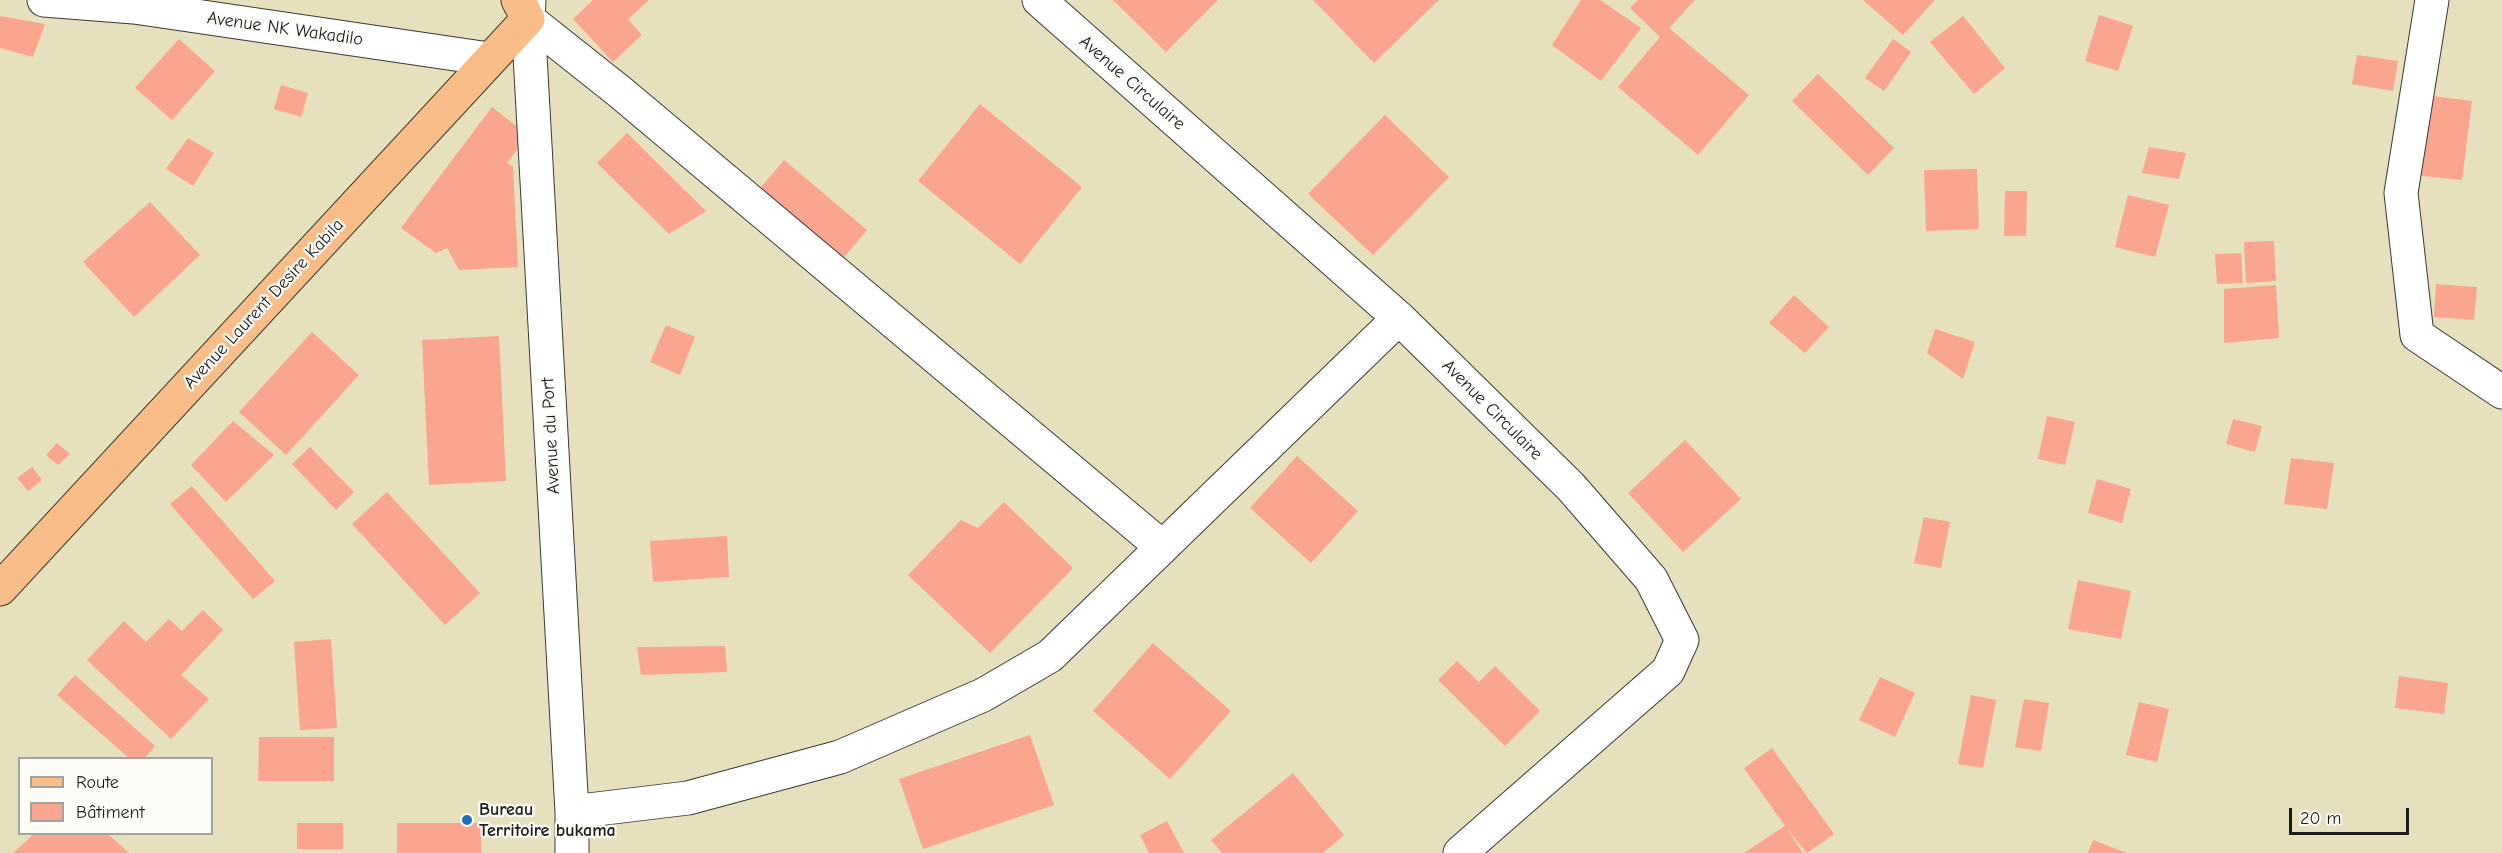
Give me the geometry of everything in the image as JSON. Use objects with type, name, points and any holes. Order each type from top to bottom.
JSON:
[{"type":"main road","name":"Avenue Laurent Desire Kabila","points":[[0,589],[489,59],[525,6]]},
{"type":"street","name":"Avenue NK Wakadilo","points":[[44,0],[134,7],[489,59]]},
{"type":"street","name":"Avenue Circulaire","points":[[1038,0],[1399,318],[1578,496],[1650,579],[1682,640],[1668,671],[1460,853]]},
{"type":"street","points":[[2432,0],[2401,193],[2417,335],[2502,393]]},
{"type":"street","points":[[525,6],[620,92],[1162,547]]},
{"type":"street","name":"Avenue du Port","points":[[525,6],[572,812],[572,853]]},
{"type":"street","points":[[572,812],[688,798],[840,757],[983,695],[1050,656],[1399,318]]},
{"type":"building","points":[[593,0],[649,0],[628,19],[642,35],[613,62],[573,19]]},
{"type":"building","points":[[1113,0],[1218,0],[1166,52]]},
{"type":"building","points":[[1313,0],[1439,0],[1374,63]]},
{"type":"building","points":[[1581,0],[1600,0],[1641,28],[1601,81],[1552,45]]},
{"type":"building","points":[[1638,0],[1695,0],[1669,28],[1749,95],[1698,155],[1618,87],[1660,37],[1630,8]]},
{"type":"building","points":[[1863,0],[1935,0],[1903,35]]},
{"type":"building","points":[[2099,15],[2133,26],[2118,71],[2085,61]]},
{"type":"building","points":[[0,16],[45,24],[33,57],[0,48]]},
{"type":"building","points":[[1963,16],[2005,68],[1974,94],[1930,42]]},
{"type":"building","points":[[179,39],[215,71],[172,120],[135,88]]},
{"type":"building","points":[[1893,39],[1911,52],[1884,91],[1865,78]]},
{"type":"building","points":[[2357,55],[2398,61],[2393,91],[2352,84]]},
{"type":"building","points":[[1818,74],[1894,148],[1868,175],[1792,101]]},
{"type":"building","points":[[281,85],[308,93],[301,117],[274,109]]},
{"type":"building","points":[[2424,95],[2472,101],[2462,180],[2414,175]]},
{"type":"building","points":[[980,104],[1082,187],[1020,264],[918,181]]},
{"type":"building","points":[[492,107],[528,135],[507,163],[513,167],[518,267],[459,270],[447,248],[436,253],[401,228]]},
{"type":"building","points":[[1385,115],[1449,177],[1373,255],[1308,194]]},
{"type":"building","points":[[627,133],[706,211],[669,234],[597,163]]},
{"type":"building","points":[[188,138],[214,153],[193,186],[166,169]]},
{"type":"building","points":[[2149,147],[2186,153],[2179,179],[2142,173]]},
{"type":"building","points":[[784,160],[867,230],[834,269],[751,199]]},
{"type":"building","points":[[1977,169],[1979,229],[1926,231],[1924,170]]},
{"type":"building","points":[[2005,191],[2027,191],[2026,236],[2004,236]]},
{"type":"building","points":[[2128,195],[2169,205],[2155,257],[2115,247]]},
{"type":"building","points":[[150,202],[200,255],[134,317],[83,262]]},
{"type":"building","points":[[2274,241],[2276,281],[2246,283],[2244,242]]},
{"type":"building","points":[[2241,253],[2243,283],[2217,284],[2215,254]]},
{"type":"building","points":[[2436,284],[2477,287],[2474,320],[2434,317]]},
{"type":"building","points":[[2276,285],[2279,338],[2224,343],[2224,289]]},
{"type":"building","points":[[1794,295],[1829,327],[1805,353],[1769,323]]},
{"type":"building","points":[[666,325],[695,337],[680,375],[650,362]]},
{"type":"building","points":[[1935,329],[1975,342],[1963,379],[1927,353]]},
{"type":"building","points":[[312,332],[359,375],[286,455],[239,412]]},
{"type":"building","points":[[499,336],[506,481],[429,485],[422,340]]},
{"type":"building","points":[[2047,416],[2075,422],[2065,465],[2038,459]]},
{"type":"building","points":[[2233,419],[2262,426],[2255,452],[2226,444]]},
{"type":"building","points":[[233,421],[274,455],[226,502],[191,465]]},
{"type":"building","points":[[1685,440],[1741,499],[1683,552],[1628,493]]},
{"type":"building","points":[[57,443],[70,454],[58,465],[46,455]]},
{"type":"building","points":[[310,447],[354,492],[336,510],[292,464]]},
{"type":"building","points":[[1297,456],[1358,511],[1311,563],[1250,508]]},
{"type":"building","points":[[2291,458],[2334,463],[2327,509],[2284,504]]},
{"type":"building","points":[[32,467],[42,480],[28,491],[17,478]]},
{"type":"building","points":[[2097,479],[2131,489],[2122,523],[2088,513]]},
{"type":"building","points":[[192,486],[275,581],[253,599],[170,504]]},
{"type":"building","points":[[387,492],[480,593],[445,625],[352,524]]},
{"type":"building","points":[[1004,502],[1073,568],[990,653],[908,575],[961,520],[978,528]]},
{"type":"building","points":[[1924,517],[1950,522],[1941,568],[1914,563]]},
{"type":"building","points":[[727,536],[729,577],[653,582],[650,541]]},
{"type":"building","points":[[2078,580],[2131,591],[2121,639],[2068,629]]},
{"type":"building","points":[[203,610],[223,630],[181,675],[209,699],[171,739],[87,660],[124,621],[146,642],[169,619],[182,631]]},
{"type":"building","points":[[331,639],[337,728],[300,730],[294,642]]},
{"type":"building","points":[[1153,643],[1231,711],[1170,779],[1093,711]]},
{"type":"building","points":[[725,646],[727,672],[641,675],[637,647]]},
{"type":"building","points":[[1457,661],[1479,682],[1495,666],[1540,711],[1505,746],[1438,680]]},
{"type":"building","points":[[75,675],[155,746],[146,757],[128,757],[57,695]]},
{"type":"building","points":[[2399,676],[2448,683],[2444,714],[2395,708]]},
{"type":"building","points":[[1880,677],[1915,693],[1895,737],[1859,720]]},
{"type":"building","points":[[1971,695],[1996,700],[1983,768],[1958,764]]},
{"type":"building","points":[[2024,699],[2049,703],[2041,751],[2015,747]]},
{"type":"building","points":[[2139,702],[2169,709],[2157,762],[2126,755]]},
{"type":"building","points":[[1030,735],[1054,805],[923,849],[899,779]]},
{"type":"building","points":[[259,737],[334,737],[334,781],[258,781]]},
{"type":"building","points":[[1772,748],[1834,834],[1807,853],[1786,828],[1803,853],[1744,853],[1785,826],[1744,768]]},
{"type":"building","points":[[1293,773],[1344,835],[1323,853],[1222,853],[1211,840]]},
{"type":"building","points":[[1167,821],[1184,853],[1149,853],[1140,835]]},
{"type":"building","points":[[297,823],[343,823],[343,849],[297,849]]},
{"type":"building","points":[[397,823],[481,823],[481,853],[397,853]]},
{"type":"building","points":[[33,835],[109,835],[129,853],[13,853]]},
{"type":"building","points":[[2093,840],[2127,853],[2088,853]]},
{"type":"place","name":"Bureau Territoire bukama","points":[[467,820]]}]
